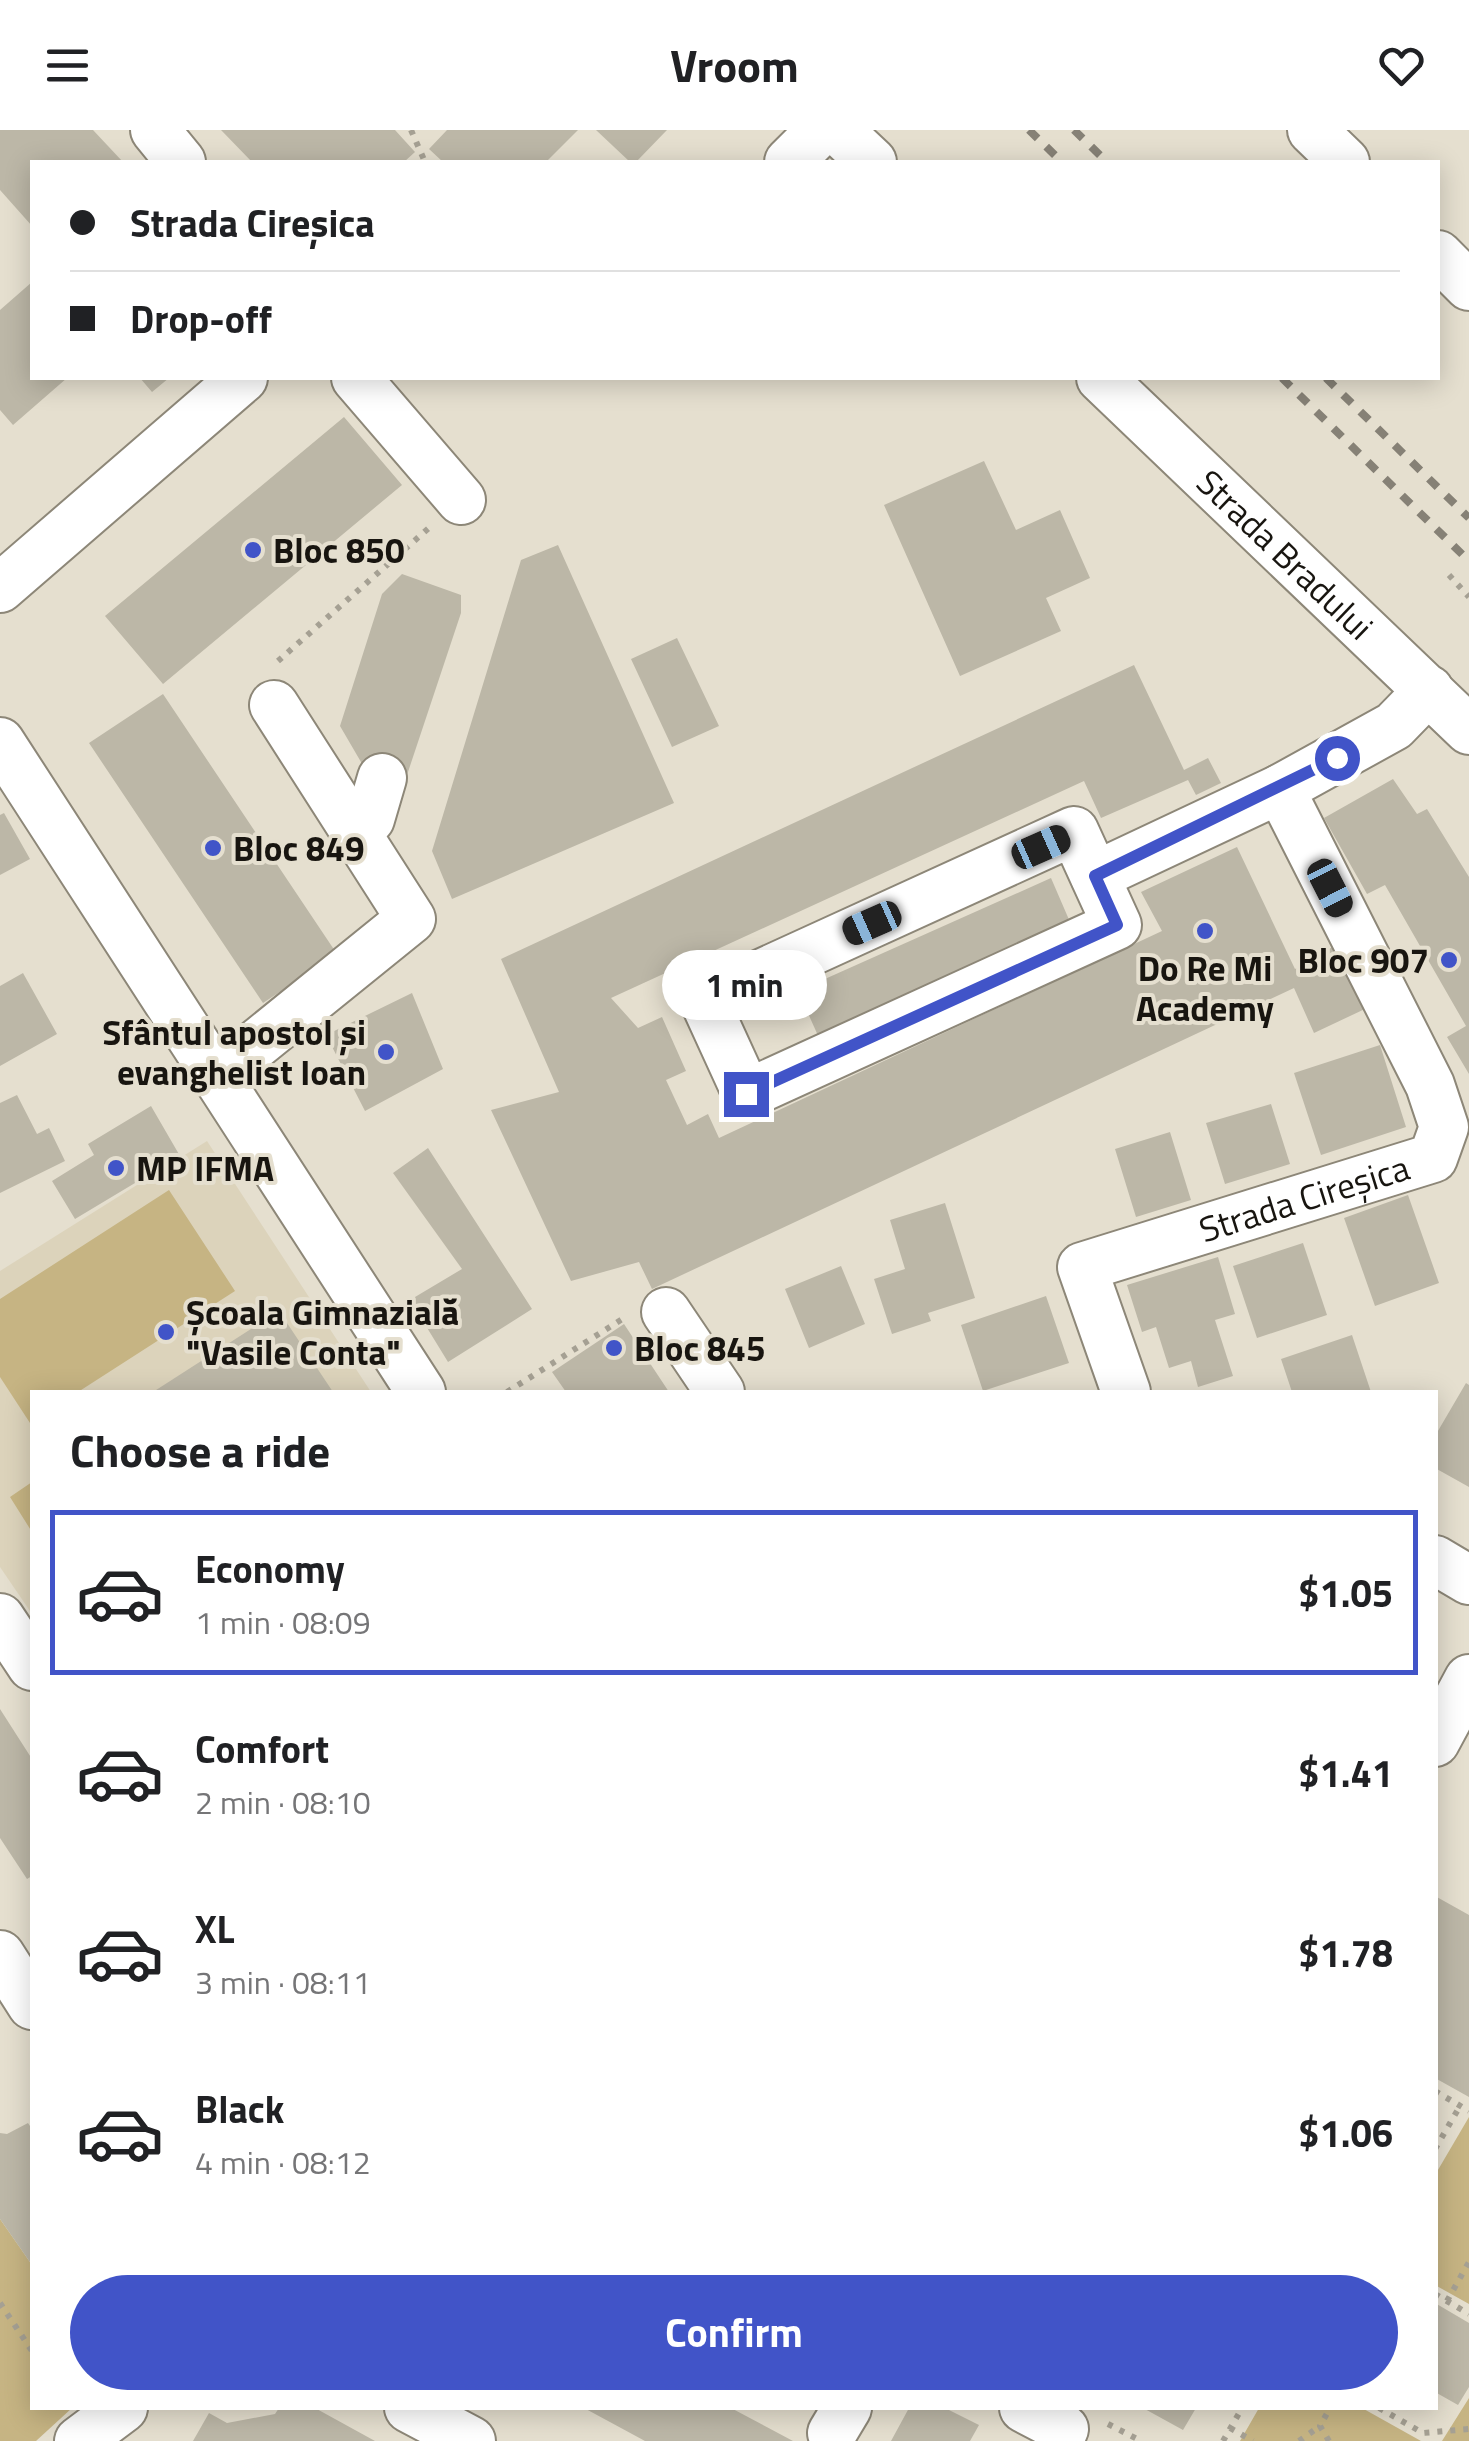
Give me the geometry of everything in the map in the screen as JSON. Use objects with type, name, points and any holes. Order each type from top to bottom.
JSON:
[{"type":"street","points":[[155,130],[179,160]]},
{"type":"street","points":[[792,160],[821,130]]},
{"type":"street","points":[[838,130],[870,160]]},
{"type":"street","points":[[1312,130],[1342,160]]},
{"type":"street","points":[[1440,257],[1469,286]]},
{"type":"street","points":[[4,575],[242,380]]},
{"type":"street","points":[[358,380],[461,500]]},
{"type":"street","name":"Strada Bradului","points":[[1103,380],[1469,730]]},
{"type":"street","points":[[1095,876],[1280,789],[1394,726],[1429,690]]},
{"type":"street","points":[[217,1076],[411,919],[274,705]]},
{"type":"street","points":[[0,742],[420,1390]]},
{"type":"street","points":[[355,832],[370,819],[382,778]]},
{"type":"street","name":"Strada Cireșica","points":[[1125,1390],[1082,1267],[1433,1158],[1444,1128],[1430,1085],[1280,789]]},
{"type":"street","points":[[1074,832],[1095,876],[1117,925],[746,1094],[704,1000],[1074,832]]},
{"type":"street","points":[[666,1312],[719,1390]]},
{"type":"street","points":[[1438,1562],[1469,1580]]},
{"type":"street","points":[[0,1618],[30,1663]]},
{"type":"street","points":[[1438,1736],[1469,1679]]},
{"type":"street","points":[[79,2441],[120,2410]]},
{"type":"street","points":[[413,2410],[464,2439]]},
{"type":"path","points":[[411,130],[425,160]]},
{"type":"path","points":[[274,705],[258,679],[461,500]]},
{"type":"path","points":[[1450,575],[1469,597]]},
{"type":"path","points":[[510,1390],[658,1297],[666,1312]]},
{"type":"path","points":[[1438,2093],[1469,2111]]},
{"type":"path","points":[[1438,2144],[1460,2106]]},
{"type":"path","points":[[1446,2300],[1469,2262]]},
{"type":"path","points":[[1438,2296],[1469,2314]]},
{"type":"path","points":[[0,2304],[30,2348]]},
{"type":"path","points":[[1223,2441],[1241,2410]]},
{"type":"path","points":[[1299,2441],[1320,2426],[1329,2410]]},
{"type":"path","points":[[1383,2410],[1423,2432],[1469,2429]]},
{"type":"path","points":[[1320,2426],[1329,2441]]},
{"type":"path","points":[[1230,2428],[1253,2441]]},
{"type":"path","points":[[1418,2441],[1423,2432]]},
{"type":"shaded area","name":"Școala Gimnazială \"Vasile Conta\"","points":[[207,1141],[370,1390],[30,1390],[30,1611],[0,1567],[0,1271]]},
{"type":"shaded area","points":[[169,1190],[235,1291],[81,1390],[30,1390],[30,1423],[0,1377],[0,1299]]},
{"type":"shaded area","points":[[30,1483],[30,1529],[10,1497]]},
{"type":"shaded area","points":[[1469,2117],[1469,2304],[1438,2287],[1438,2170]]},
{"type":"shaded area","points":[[0,2219],[30,2262],[30,2410],[70,2410],[36,2441],[0,2441]]},
{"type":"shaded area","points":[[1469,2398],[1469,2441],[1442,2441]]},
{"type":"shaded area","points":[[1258,2410],[1366,2410],[1421,2441],[1240,2441]]},
{"type":"building","points":[[0,130],[93,130],[121,160],[30,160],[30,224],[0,190]]},
{"type":"building","points":[[221,130],[395,130],[415,152],[406,160],[250,160]]},
{"type":"building","points":[[447,130],[578,130],[548,160],[441,160],[429,149]]},
{"type":"building","points":[[596,130],[667,130],[638,160],[628,160]]},
{"type":"building","points":[[30,284],[30,380],[65,380],[13,425],[0,410],[0,310]]},
{"type":"building","points":[[142,380],[167,380],[152,392]]},
{"type":"building","name":"Bloc 850","points":[[344,417],[402,485],[163,684],[105,616]]},
{"type":"building","points":[[984,461],[1016,530],[1060,510],[1090,578],[1046,598],[1061,631],[960,676],[884,505]]},
{"type":"building","points":[[558,545],[674,803],[452,899],[432,851],[521,560]]},
{"type":"building","points":[[402,574],[461,595],[461,613],[404,784],[368,774],[340,726],[382,594]]},
{"type":"building","points":[[677,638],[719,726],[672,747],[631,659]]},
{"type":"building","points":[[1134,665],[1184,770],[1208,758],[1221,783],[1196,795],[1188,780],[1101,818],[1084,781],[611,998],[638,1028],[662,1017],[686,1071],[666,1080],[687,1125],[708,1114],[719,1138],[1162,931],[1141,892],[1237,847],[1295,969],[1334,946],[1367,1008],[1314,1033],[1294,988],[652,1289],[639,1262],[571,1281],[491,1110],[559,1092],[501,959]]},
{"type":"building","name":"Bloc 849","points":[[163,694],[337,954],[263,1003],[89,743]]},
{"type":"building","name":"Bloc 907","points":[[1393,779],[1417,814],[1427,809],[1469,877],[1469,1074],[1447,1037],[1466,1026],[1385,885],[1367,894],[1324,818]]},
{"type":"building","points":[[4,813],[30,859],[0,875],[0,815]]},
{"type":"building","points":[[1051,878],[1070,922],[824,1049],[798,991]]},
{"type":"building","points":[[23,973],[57,1034],[0,1066],[0,986]]},
{"type":"building","name":"Sfântul apostol și evanghelist Ioan","points":[[412,993],[443,1069],[365,1111],[326,1035]]},
{"type":"building","points":[[1380,1045],[1406,1127],[1321,1155],[1294,1073]]},
{"type":"building","points":[[17,1095],[37,1134],[49,1128],[65,1161],[0,1193],[0,1103]]},
{"type":"building","points":[[1271,1104],[1290,1164],[1225,1184],[1206,1123]]},
{"type":"building","name":"MP IFMA","points":[[151,1106],[180,1156],[75,1219],[52,1181],[94,1155],[88,1144]]},
{"type":"building","points":[[1170,1132],[1191,1200],[1136,1217],[1115,1149]]},
{"type":"building","points":[[428,1148],[532,1309],[448,1362],[410,1300],[462,1269],[393,1173]]},
{"type":"building","points":[[1408,1195],[1439,1283],[1375,1306],[1344,1218]]},
{"type":"building","points":[[945,1203],[975,1298],[928,1313],[931,1321],[892,1334],[874,1279],[905,1269],[890,1220]]},
{"type":"building","points":[[1303,1243],[1327,1315],[1257,1338],[1233,1266]]},
{"type":"building","points":[[1218,1257],[1235,1314],[1215,1320],[1233,1376],[1198,1387],[1191,1361],[1169,1368],[1156,1327],[1142,1332],[1127,1285]]},
{"type":"building","points":[[841,1266],[865,1324],[809,1348],[785,1289]]},
{"type":"building","points":[[1046,1296],[1069,1363],[983,1390],[961,1325]]},
{"type":"building","points":[[279,1311],[332,1390],[156,1390]]},
{"type":"building","name":"Bloc 845","points":[[624,1324],[668,1390],[565,1390],[552,1372]]},
{"type":"building","points":[[1352,1335],[1370,1390],[1291,1390],[1281,1359]]},
{"type":"building","points":[[1466,1383],[1469,1487],[1438,1470],[1438,1431]]},
{"type":"building","points":[[0,1709],[30,1756],[30,1877],[27,1879],[0,1838]]},
{"type":"building","points":[[1438,1898],[1469,1915],[1469,2097],[1438,2080]]},
{"type":"building","points":[[28,2123],[30,2126],[30,2262],[0,2219],[0,2133],[7,2134]]},
{"type":"building","points":[[1438,2305],[1469,2323],[1469,2387],[1458,2405],[1438,2394]]},
{"type":"building","points":[[278,2410],[319,2410],[375,2441],[193,2441],[209,2413],[227,2423],[275,2414]]},
{"type":"building","points":[[588,2410],[735,2410],[793,2441],[645,2441]]},
{"type":"building","points":[[908,2410],[949,2410],[979,2425],[970,2441],[891,2441]]},
{"type":"building","points":[[1147,2410],[1195,2410],[1183,2430]]},
{"type":"railway","points":[[1029,130],[1060,160]]},
{"type":"railway","points":[[1074,130],[1105,160]]},
{"type":"railway","points":[[1284,380],[1469,561]]},
{"type":"railway","points":[[1328,380],[1469,518]]},
{"type":"place","name":"Bloc 850","points":[[253,550]]},
{"type":"place","name":"Bloc 849","points":[[213,848]]},
{"type":"place","name":"Do Re Mi Academy","points":[[1205,931]]},
{"type":"place","name":"Bloc 907","points":[[1449,960]]},
{"type":"place","name":"Sfântul apostol și evanghelist Ioan","points":[[386,1052]]},
{"type":"place","name":"MP IFMA","points":[[116,1168]]},
{"type":"place","name":"Școala Gimnazială \"Vasile Conta\"","points":[[166,1332]]},
{"type":"place","name":"Bloc 845","points":[[614,1348]]},
{"type":"route","points":[[746,1094],[1117,925],[1095,876],[1337,758]]}]
